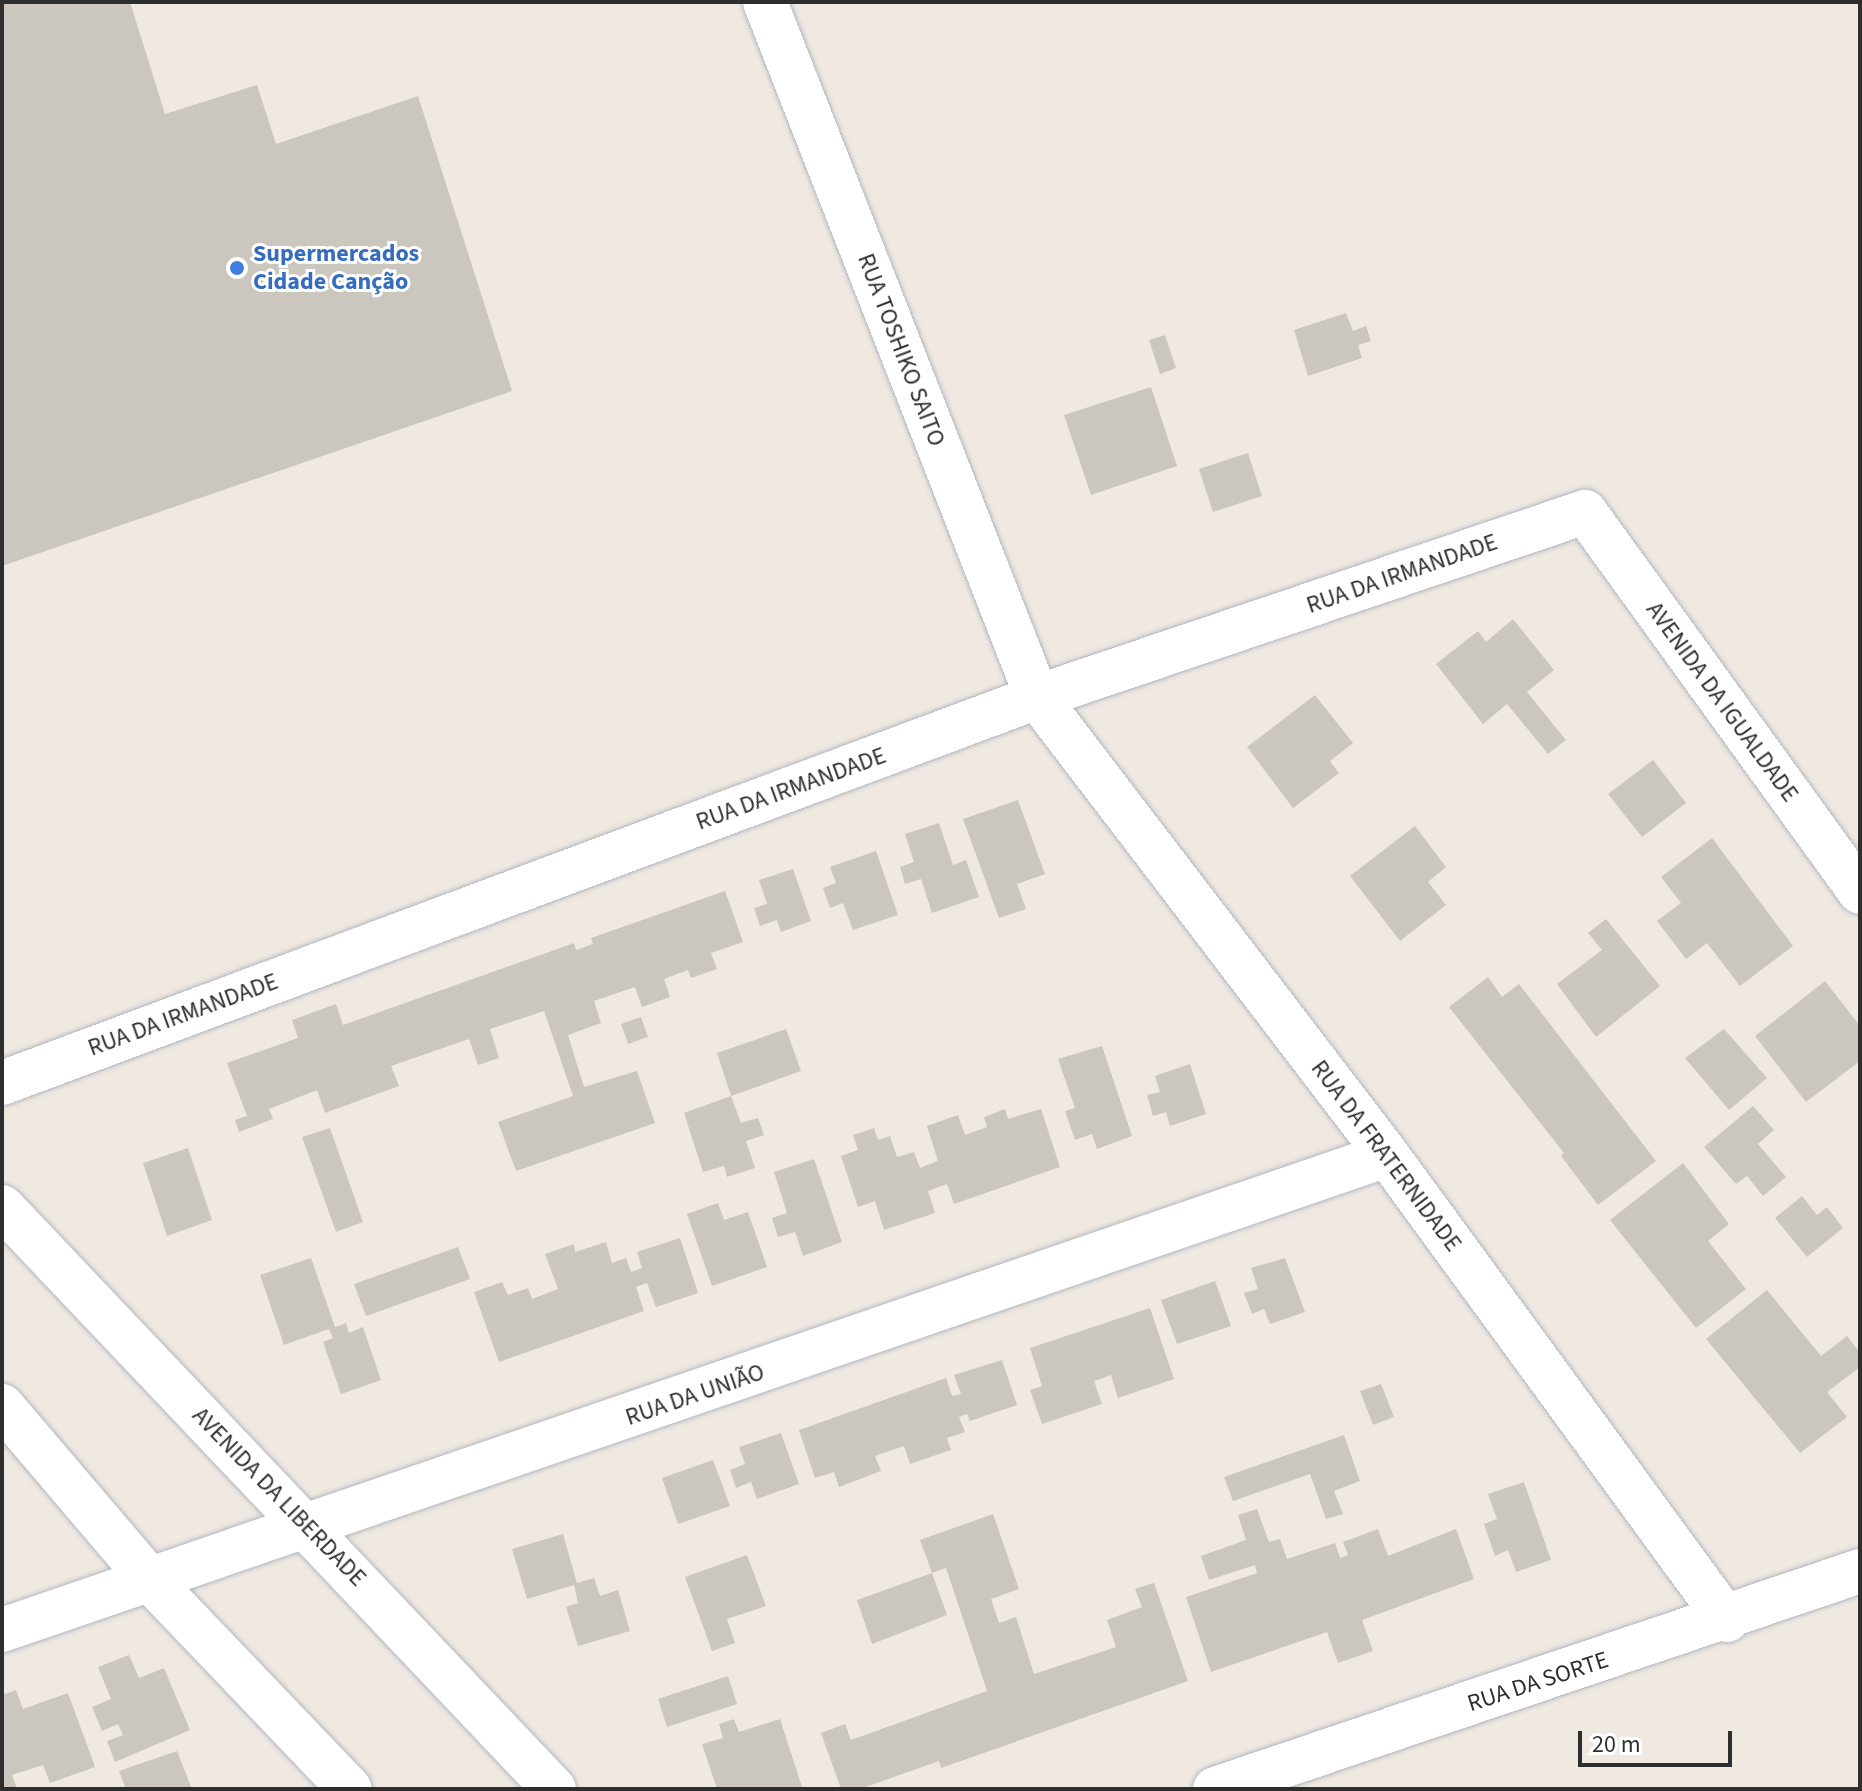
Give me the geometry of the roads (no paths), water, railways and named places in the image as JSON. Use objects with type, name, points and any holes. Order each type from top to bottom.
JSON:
[{"type":"street","name":"RUA TOSHIKO SAITO","points":[[765,2],[1037,697]]},
{"type":"street","name":"RUA DA IRMANDADE","points":[[2,1083],[1037,697],[1585,512]]},
{"type":"street","name":"AVENIDA DA IGUALDADE","points":[[1585,512],[1860,892]]},
{"type":"street","name":"RUA DA FRATERNIDADE","points":[[1037,697],[1387,1155],[1727,1620]]},
{"type":"street","name":"RUA DA UNIÃO","points":[[2,1630],[310,1528],[1387,1155]]},
{"type":"street","name":"AVENIDA DA LIBERDADE","points":[[2,1207],[310,1528],[554,1789]]},
{"type":"street","points":[[2,1406],[150,1580],[350,1789]]},
{"type":"street","name":"RUA DA SORTE","points":[[1215,1789],[1727,1620],[1860,1571]]},
{"type":"place","name":"Supermercados Cidade Canção","points":[[237,268]]}]
